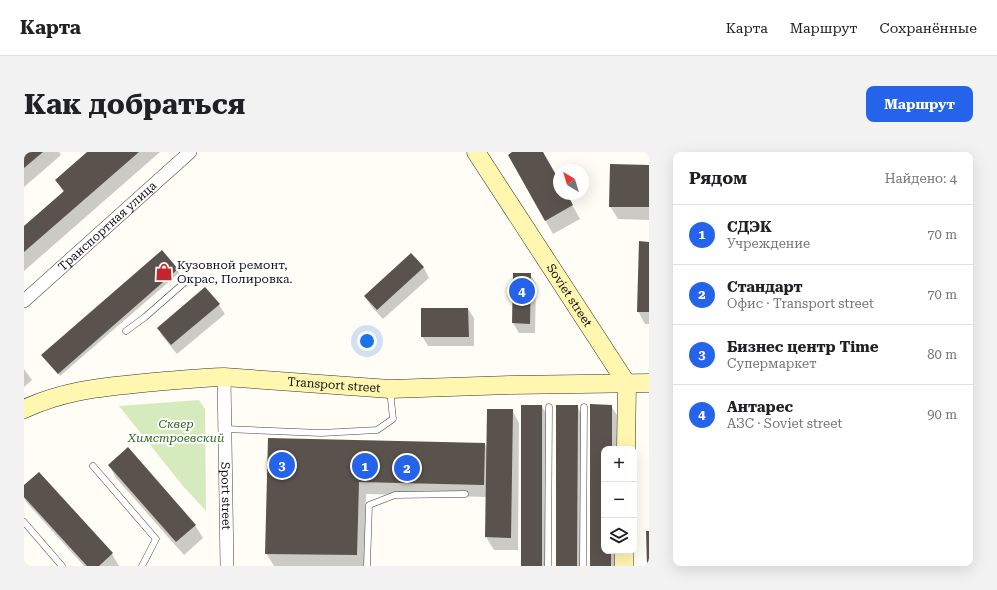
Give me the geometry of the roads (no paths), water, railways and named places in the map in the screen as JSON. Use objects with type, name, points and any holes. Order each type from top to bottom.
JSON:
[{"type":"street","name":"Транспортная улица","points":[[24,301],[190,152]]},
{"type":"street","name":"Soviet street","points":[[476,152],[627,384]]},
{"type":"street","name":"Transport street","points":[[24,409],[60,395],[85,389],[184,379],[224,377],[390,389],[649,384]]},
{"type":"street","name":"Sport street","points":[[224,377],[227,566]]},
{"type":"street","points":[[626,446],[627,384]]},
{"type":"street","points":[[624,554],[624,566]]},
{"type":"lane","points":[[126,332],[186,282]]},
{"type":"lane","points":[[225,429],[321,433],[376,430],[393,419],[390,389]]},
{"type":"lane","points":[[548,566],[549,407]]},
{"type":"lane","points":[[583,566],[584,407]]},
{"type":"lane","points":[[93,466],[156,539],[142,566]]},
{"type":"lane","points":[[367,566],[369,505],[395,495],[465,494]]},
{"type":"lane","points":[[24,522],[62,566]]},
{"type":"place","name":"Кузовной ремонт, Окрас, Полировка.","points":[[164,272]]},
{"type":"place","name":"Антарес","points":[[522,291]]},
{"type":"place","name":"Бизнес центр Time","points":[[282,465]]},
{"type":"place","name":"СДЭК","points":[[365,466]]},
{"type":"place","name":"Стандарт","points":[[407,468]]},
{"type":"park label","name":"Сквер Химстроевский","points":[[176,431]]}]
